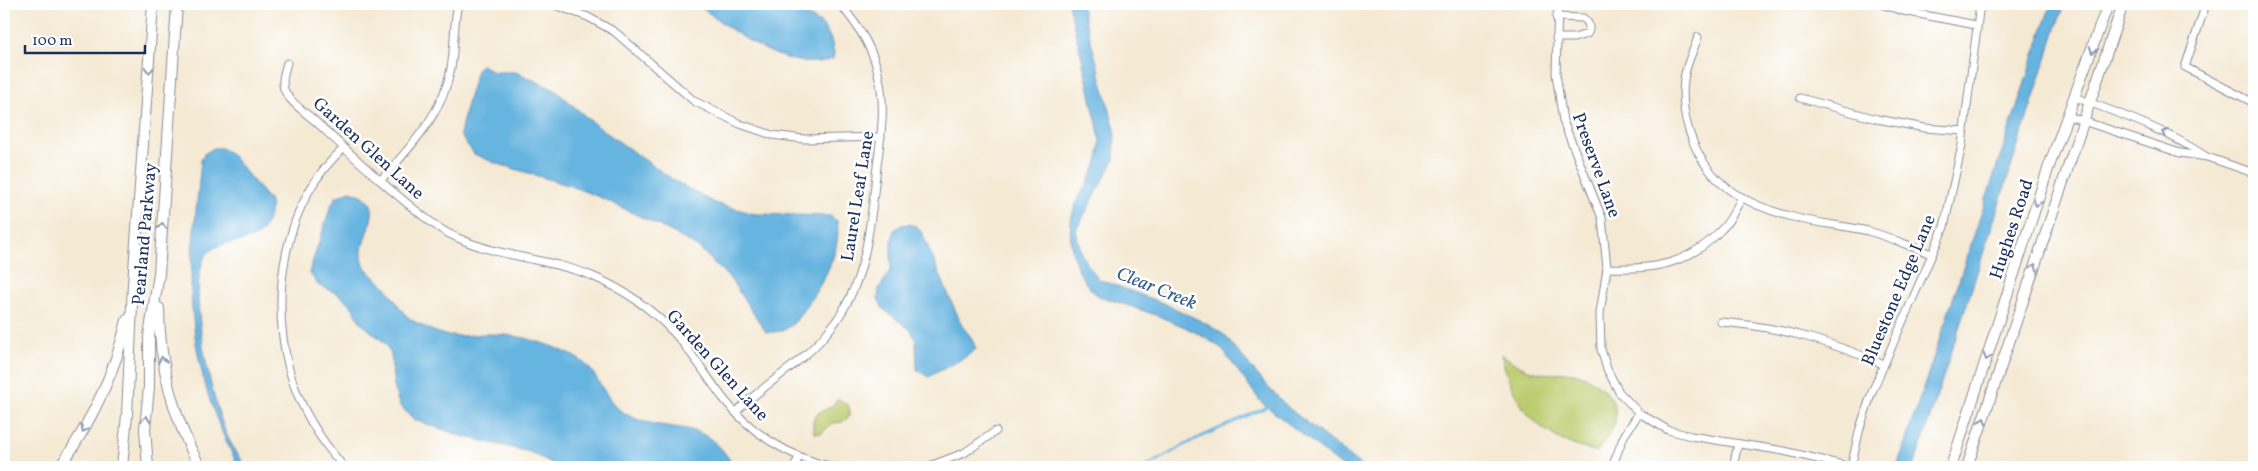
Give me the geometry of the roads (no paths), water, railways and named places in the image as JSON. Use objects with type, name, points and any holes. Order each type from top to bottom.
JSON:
[{"type":"main road","name":"Pearland Parkway","points":[[122,467],[153,4]]},
{"type":"main road","name":"Pearland Parkway","points":[[148,467],[145,429],[149,387],[149,336],[159,274],[177,4]]},
{"type":"main road","name":"Hughes Road","points":[[1950,467],[2048,169],[2108,4]]},
{"type":"main road","name":"Hughes Road","points":[[1967,467],[2123,4]]},
{"type":"main road","points":[[159,274],[159,341],[165,378],[176,414],[200,467]]},
{"type":"main road","points":[[60,467],[84,429],[108,382],[123,338],[133,284]]},
{"type":"street","points":[[381,180],[426,128],[441,102],[448,86],[458,4]]},
{"type":"street","points":[[552,4],[582,14],[615,32],[694,101],[740,124],[772,134],[804,139],[880,138]]},
{"type":"street","name":"Laurel Leaf Lane","points":[[736,412],[808,353],[838,318],[853,292],[865,256],[884,112],[878,70],[859,30],[840,4]]},
{"type":"street","name":"Preserve Lane","points":[[1558,4],[1556,17],[1556,74],[1563,121],[1602,218],[1607,268],[1600,313],[1601,350],[1607,369],[1619,392],[1639,413],[1668,430],[1691,436],[1784,451],[1851,467]]},
{"type":"street","points":[[1881,4],[1902,11],[1976,25]]},
{"type":"street","name":"Bluestone Edge Lane","points":[[1851,467],[1860,428],[1883,364],[1944,227],[1956,180],[1964,131],[1980,4]]},
{"type":"street","points":[[2206,4],[2185,67],[2254,103]]},
{"type":"street","points":[[1556,17],[1584,18],[1589,28],[1587,34],[1580,37],[1556,38]]},
{"type":"street","points":[[1698,37],[1684,78],[1683,100],[1686,126],[1696,148],[1714,176],[1734,193],[1794,218],[1870,232],[1932,254]]},
{"type":"street","name":"Garden Glen Lane","points":[[287,63],[283,80],[288,94],[344,148],[437,226],[465,241],[496,252],[566,267],[593,277],[627,295],[672,331],[736,412],[766,438],[799,458],[832,467]]},
{"type":"street","points":[[2075,97],[2144,123],[2185,143],[2207,157]]},
{"type":"street","points":[[1800,98],[1877,119],[1925,128],[1964,131]]},
{"type":"street","points":[[2068,116],[2180,153],[2207,157],[2254,173]]},
{"type":"street","points":[[344,148],[319,177],[298,215],[285,259],[281,305],[284,342],[293,383],[318,432],[344,467]]},
{"type":"street","points":[[1607,268],[1650,268],[1668,264],[1696,251],[1722,230],[1742,197]]},
{"type":"street","points":[[1721,322],[1758,325],[1800,334],[1830,343],[1883,364]]},
{"type":"street","points":[[1612,467],[1624,436],[1639,413]]},
{"type":"street","points":[[927,467],[964,453],[996,431]]},
{"type":"street","points":[[1733,467],[1738,444]]},
{"type":"street","points":[[794,467],[799,458]]},
{"type":"water","points":[[697,4],[789,4],[822,24],[831,39],[834,53],[833,59],[815,62],[797,61],[779,55],[743,37]]},
{"type":"water","points":[[1068,4],[1081,4],[1115,130],[1114,160],[1076,230],[1082,256],[1098,279],[1168,305],[1223,334],[1267,386],[1291,410],[1363,467],[1343,467],[1261,402],[1221,348],[1193,331],[1177,324],[1099,296],[1092,291],[1084,280],[1075,261],[1070,235],[1074,210],[1092,175],[1099,154],[1100,141]]},
{"type":"water","points":[[2051,4],[2064,4],[1914,467],[1897,467]]},
{"type":"water","points":[[482,65],[494,72],[516,72],[555,90],[593,123],[632,151],[675,181],[714,203],[755,214],[830,216],[837,221],[836,245],[828,270],[796,321],[784,330],[766,332],[731,280],[699,248],[672,232],[602,198],[568,185],[495,163],[474,154],[460,135],[478,67]]},
{"type":"water","points":[[214,148],[221,148],[230,153],[269,200],[270,205],[264,229],[257,235],[249,239],[223,244],[207,254],[201,268],[198,289],[202,340],[213,391],[226,433],[247,467],[239,467],[222,432],[208,396],[195,339],[191,300],[193,240],[201,160],[204,154]]},
{"type":"water","points":[[350,191],[363,196],[370,202],[372,210],[363,247],[362,257],[364,266],[388,289],[412,320],[447,336],[507,335],[525,338],[560,350],[585,364],[590,369],[612,402],[621,411],[653,424],[696,431],[709,438],[722,449],[734,467],[560,467],[530,452],[462,436],[415,420],[400,406],[394,390],[391,355],[386,344],[361,323],[351,305],[338,294],[318,285],[309,272],[331,206],[336,197]]},
{"type":"water","points":[[908,224],[916,226],[922,233],[962,326],[971,337],[976,349],[966,357],[929,377],[917,370],[916,341],[911,330],[883,309],[878,298],[879,289],[891,269],[891,245],[894,230]]},
{"type":"waterway","points":[[1145,467],[1194,440],[1269,406]]},
{"type":"water label","name":"Clear Creek","points":[[1157,287]]}]
